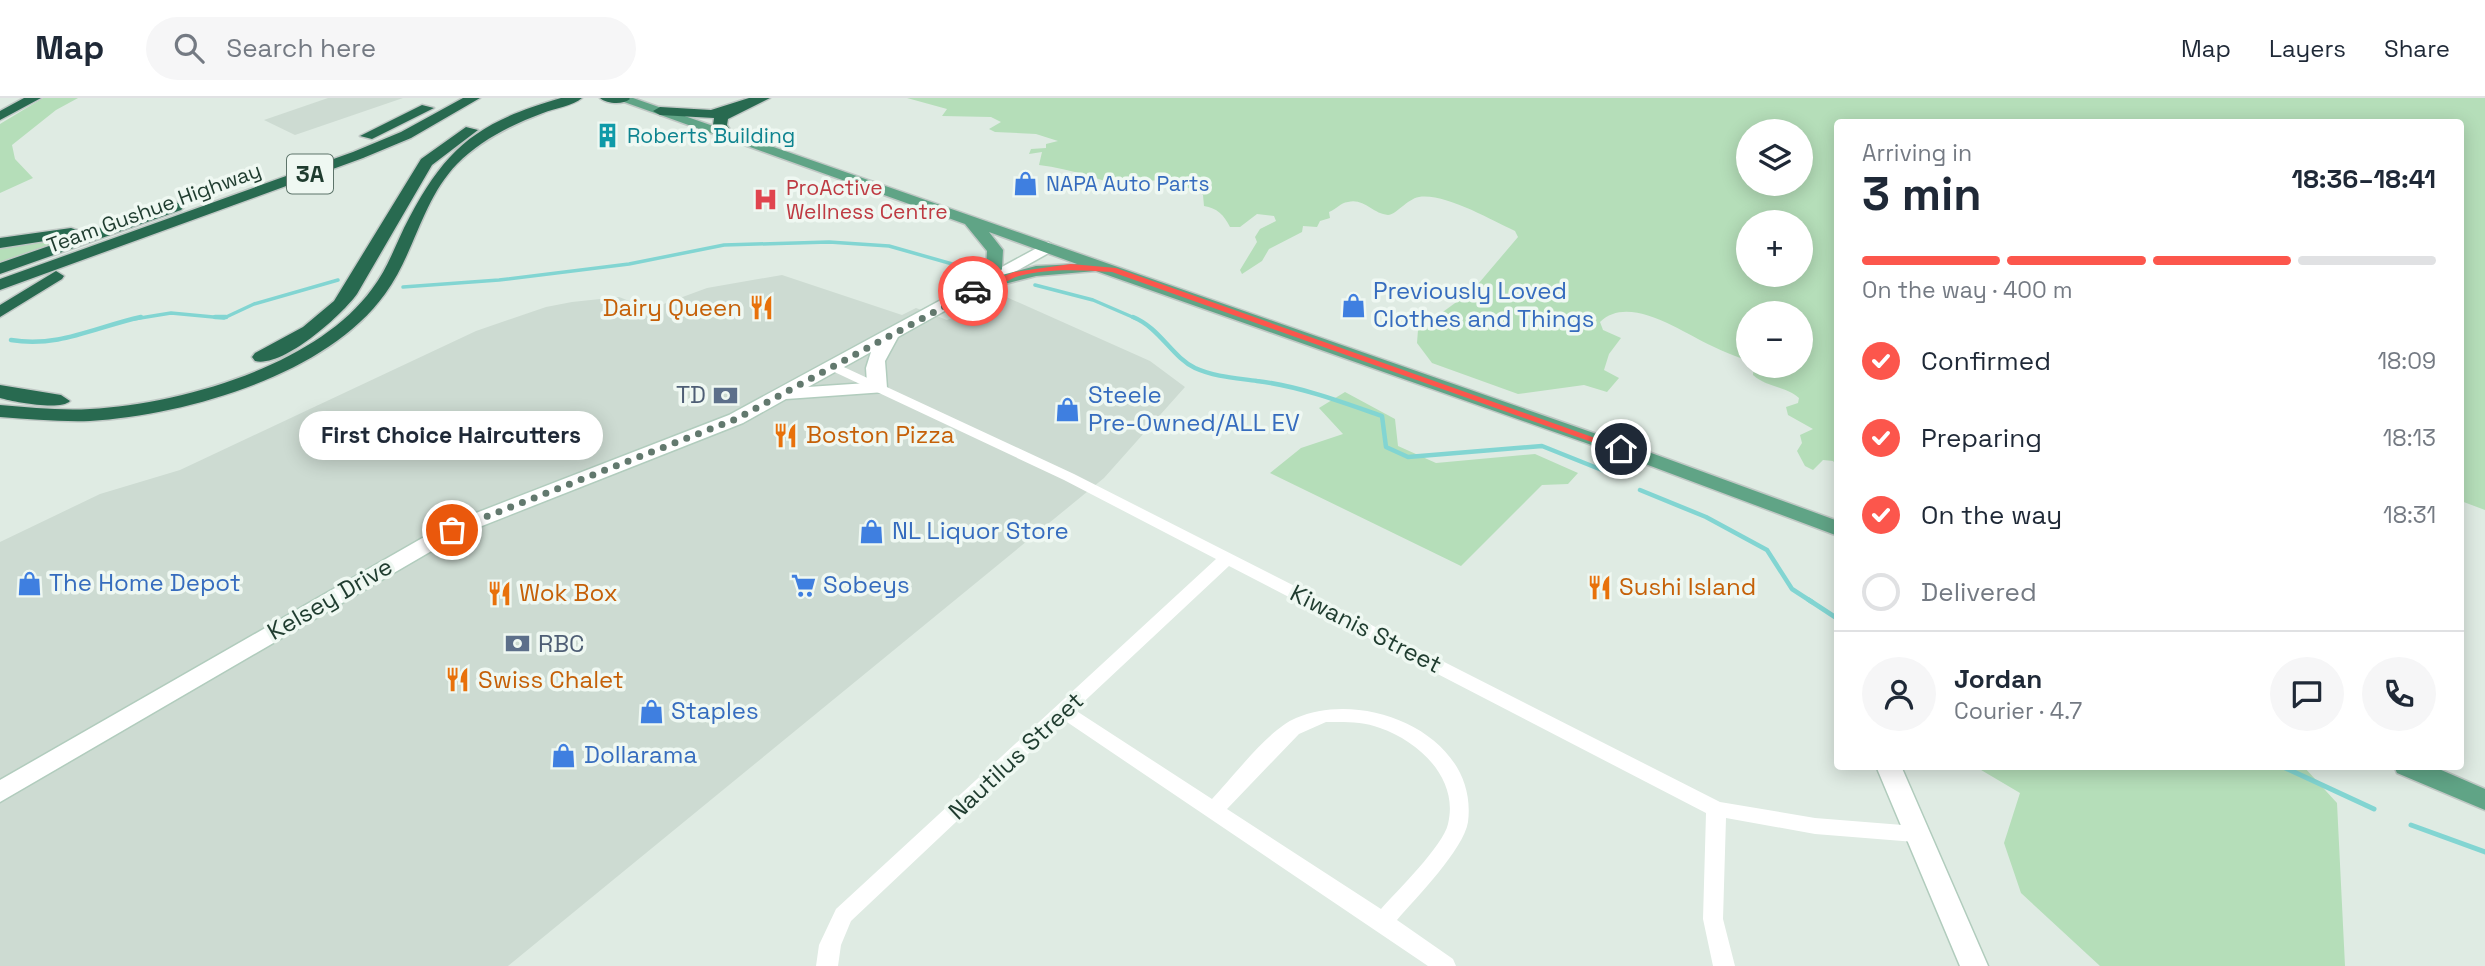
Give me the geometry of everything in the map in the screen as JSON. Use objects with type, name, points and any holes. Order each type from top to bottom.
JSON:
[{"type":"highway","points":[[0,108],[19,98]]},
{"type":"highway","points":[[0,116],[34,98]]},
{"type":"highway","name":"Team Gushue Highway","points":[[0,269],[345,145],[445,98]]},
{"type":"highway","name":"Team Gushue Highway","points":[[0,285],[358,155],[406,135],[473,98]]},
{"type":"highway","points":[[0,391],[47,401],[91,401],[143,395],[226,372],[277,351],[311,332],[335,312],[349,294],[416,176],[435,153],[468,131],[543,98]]},
{"type":"highway","points":[[0,411],[50,415],[127,411],[209,392],[293,359],[330,338],[376,296],[436,183],[460,152],[500,127],[575,98]]},
{"type":"highway","points":[[607,98],[622,99]]},
{"type":"highway","points":[[660,111],[702,115],[758,100]]},
{"type":"highway","points":[[726,134],[720,125],[721,117],[758,100]]},
{"type":"highway","points":[[0,243],[93,229],[194,201]]},
{"type":"highway","points":[[0,312],[38,285],[141,236]]},
{"type":"main road","points":[[622,99],[1634,453],[1834,530]]},
{"type":"main road","points":[[968,219],[983,232],[995,250],[994,269],[985,284]]},
{"type":"main road","name":"Kelsey Drive","points":[[0,792],[452,530],[709,430],[767,403],[1048,247]]},
{"type":"main road","points":[[985,284],[1017,274],[1054,268],[1113,270]]},
{"type":"main road","points":[[767,403],[826,389],[878,388],[873,376],[874,364],[890,335]]},
{"type":"main road","points":[[1890,770],[1974,966]]},
{"type":"main road","points":[[2415,770],[2485,800]]},
{"type":"street","name":"Kiwanis Street","points":[[833,366],[1069,477],[1716,809],[1815,826],[1915,834]]},
{"type":"street","name":"Nautilus Street","points":[[827,966],[830,945],[844,915],[1065,712],[1227,558]]},
{"type":"street","points":[[1065,712],[1383,922],[1445,966]]},
{"type":"street","points":[[1214,810],[1297,724],[1318,716],[1362,715],[1399,727],[1442,758],[1460,792],[1458,826],[1383,922]]},
{"type":"street","points":[[1716,809],[1713,919],[1724,966]]},
{"type":"shaded area","points":[[328,98],[403,98],[295,135],[264,120]]},
{"type":"shaded area","points":[[782,275],[902,315],[916,308],[947,320],[1004,296],[1150,361],[1185,387],[1104,478],[508,966],[0,966],[0,542],[100,494],[180,470],[476,331],[546,307],[619,297],[650,309],[707,288]]},
{"type":"green space","points":[[43,98],[78,98],[56,110],[12,145],[15,159],[33,178],[0,193],[0,124]]},
{"type":"green space","points":[[907,98],[2485,98],[2485,510],[2464,502],[2464,119],[1834,119],[1834,462],[1823,460],[1813,470],[1805,466],[1797,451],[1802,443],[1800,435],[1813,429],[1788,415],[1786,407],[1798,403],[1799,398],[1758,378],[1813,378],[1813,301],[1736,301],[1736,356],[1656,318],[1641,313],[1612,314],[1600,322],[1603,330],[1621,338],[1609,354],[1604,370],[1619,378],[1607,392],[1584,385],[1518,394],[1432,363],[1417,343],[1418,330],[1473,290],[1518,237],[1515,231],[1468,208],[1442,199],[1415,198],[1388,215],[1354,201],[1329,212],[1330,218],[1320,221],[1317,227],[1303,226],[1302,232],[1269,249],[1262,261],[1242,274],[1240,270],[1257,242],[1255,237],[1260,229],[1276,221],[1274,216],[1257,214],[1240,227],[1230,227],[1220,213],[1204,206],[1203,195],[1177,184],[1149,181],[1133,190],[1075,172],[1039,165],[1042,152],[1029,154],[1031,149],[1046,148],[1046,144],[1058,141],[1036,134],[995,132],[989,129],[1001,122],[991,117],[942,116],[947,109]]},
{"type":"green space","points":[[77,235],[0,262],[0,245]]},
{"type":"green space","points":[[1345,392],[1395,419],[1398,446],[1436,463],[1535,454],[1578,473],[1568,484],[1542,485],[1461,566],[1270,473],[1301,448],[1343,434],[1319,408]]},
{"type":"green space","points":[[1981,770],[2307,770],[2337,803],[2345,966],[2100,966],[2021,893],[2004,843],[2020,793]]},
{"type":"waterway","points":[[403,287],[499,280],[629,264],[724,245],[829,242],[889,246],[970,269]]},
{"type":"waterway","points":[[134,319],[171,313],[224,318],[254,304],[338,280]]},
{"type":"waterway","points":[[1035,285],[1093,300],[1135,318]]},
{"type":"waterway","points":[[11,340],[28,342],[61,339],[141,317]]},
{"type":"waterway","points":[[215,317],[226,317]]},
{"type":"waterway","points":[[1135,318],[1151,328],[1179,357],[1195,368],[1226,377],[1289,387],[1382,416],[1386,447],[1408,457],[1542,446],[1612,474]]},
{"type":"waterway","points":[[1640,490],[1706,517],[1767,550],[1792,589],[1812,602]]},
{"type":"waterway","points":[[1809,600],[1834,616]]},
{"type":"waterway","points":[[2290,770],[2374,809]]},
{"type":"waterway","points":[[2411,825],[2485,852]]},
{"type":"way so far","points":[[452,530],[736,419],[973,291]]},
{"type":"place","name":"Roberts Building","points":[[607,136]]},
{"type":"place","name":"NAPA Auto Parts","points":[[1026,184]]},
{"type":"place","name":"ProActive Wellness Centre","points":[[766,200]]},
{"type":"place","name":"Previously Loved Clothes and Things","points":[[1353,305]]},
{"type":"place","name":"Dairy Queen","points":[[762,308]]},
{"type":"place","name":"TD","points":[[726,395]]},
{"type":"place","name":"Steele Pre-Owned/ALL EV","points":[[1068,409]]},
{"type":"place","name":"Boston Pizza","points":[[786,435]]},
{"type":"place","name":"First Choice Haircutters","points":[[452,530]]},
{"type":"place","name":"NL Liquor Store","points":[[872,531]]},
{"type":"place","name":"The Home Depot","points":[[29,583]]},
{"type":"place","name":"Sobeys","points":[[803,585]]},
{"type":"place","name":"Sushi Island","points":[[1599,587]]},
{"type":"place","name":"Wok Box","points":[[499,593]]},
{"type":"place","name":"RBC","points":[[518,644]]},
{"type":"place","name":"Swiss Chalet","points":[[458,680]]},
{"type":"place","name":"Staples","points":[[651,711]]},
{"type":"place","name":"Dollarama","points":[[564,755]]},
{"type":"route","points":[[973,291],[985,284],[1036,271],[1071,267],[1113,270],[1621,449]]}]
